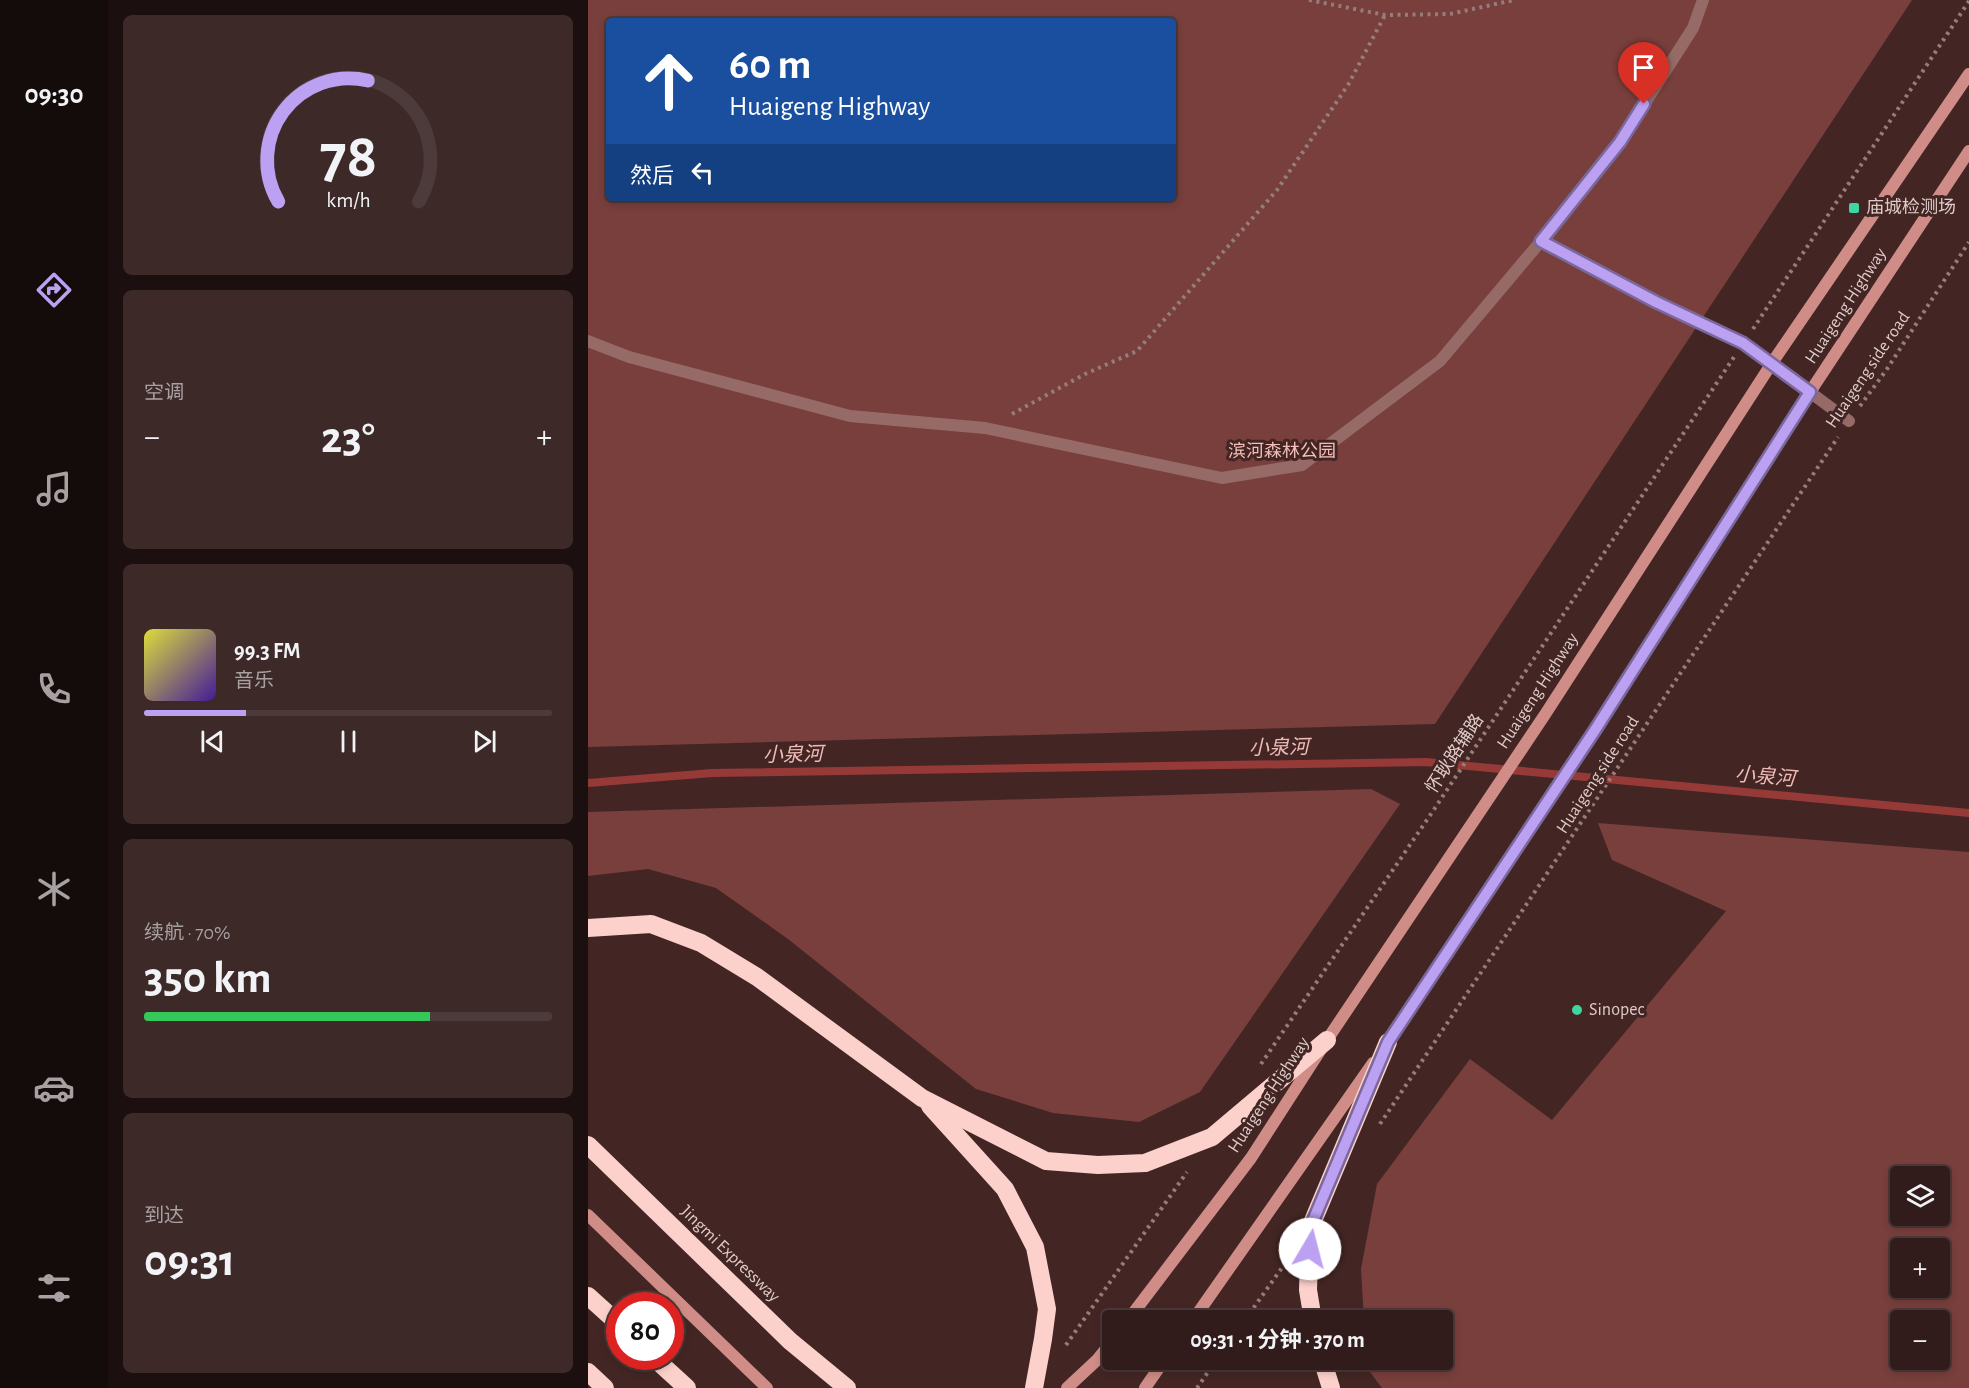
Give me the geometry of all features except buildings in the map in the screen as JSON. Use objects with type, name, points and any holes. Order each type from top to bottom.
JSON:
[{"type":"highway","points":[[588,928],[651,924],[700,943],[757,977],[922,1098],[1046,1161],[1098,1166],[1145,1163],[1212,1137],[1327,1040]]},
{"type":"highway","points":[[1311,1310],[1308,1290],[1310,1228],[1388,1042]]},
{"type":"highway","points":[[922,1098],[1005,1189],[1035,1247],[1047,1309],[1034,1388]]},
{"type":"highway","name":"Jingmi Expressway","points":[[588,1145],[790,1341],[848,1388]]},
{"type":"highway","points":[[588,1296],[606,1312]]},
{"type":"highway","points":[[667,1370],[687,1388]]},
{"type":"highway","points":[[1325,1370],[1331,1388]]},
{"type":"highway","points":[[588,1372],[605,1388]]},
{"type":"main road","name":"Huaigeng Highway","points":[[1136,1310],[1251,1158],[1327,1040],[1546,713],[1772,363],[1969,74]]},
{"type":"main road","name":"Huaigeng Highway","points":[[1199,1310],[1388,1042],[1595,730],[1810,392],[1969,151]]},
{"type":"main road","points":[[588,1215],[768,1388]]},
{"type":"main road","points":[[1067,1388],[1102,1354]]},
{"type":"main road","points":[[1145,1388],[1157,1370]]},
{"type":"street","points":[[588,341],[629,357],[850,416],[985,428],[1222,478],[1302,465],[1440,361],[1541,241],[1620,142],[1693,28],[1703,0]]},
{"type":"street","points":[[1541,241],[1656,302],[1743,343],[1849,421]]},
{"type":"path","points":[[1309,0],[1385,15],[1450,14],[1514,0]]},
{"type":"path","points":[[985,428],[1085,374],[1137,351],[1276,190],[1348,85],[1385,15]]},
{"type":"path","name":"Huaigeng side road","points":[[1377,1129],[1849,421],[1887,369],[1969,242]]},
{"type":"path","name":"怀耿路辅路","points":[[1435,808],[1497,714]]},
{"type":"path","points":[[1252,1310],[1310,1228]]},
{"type":"path","points":[[1197,1388],[1209,1370]]},
{"type":"green space","name":"滨河森林公园","points":[[588,0],[1912,0],[1435,724],[588,747]]},
{"type":"green space","points":[[1371,789],[1400,804],[1200,1092],[1139,1122],[1053,1113],[976,1089],[788,939],[716,888],[648,869],[588,876],[588,812]]},
{"type":"green space","points":[[1598,823],[1969,852],[1969,1388],[1382,1388],[1368,1370],[1453,1370],[1453,1310],[1363,1310],[1361,1269],[1377,1184],[1470,1059],[1552,1120],[1726,911],[1612,860]]},
{"type":"waterway","name":"小泉河","points":[[588,783],[712,773],[1426,762],[1969,813]]},
{"type":"place","name":"庙城检测场","points":[[1854,208]]},
{"type":"place","name":"Sinopec","points":[[1577,1010]]},
{"type":"route","points":[[1310,1249],[1310,1228],[1388,1042],[1595,730],[1810,392],[1743,343],[1656,302],[1541,241],[1620,142],[1644,104]]}]
